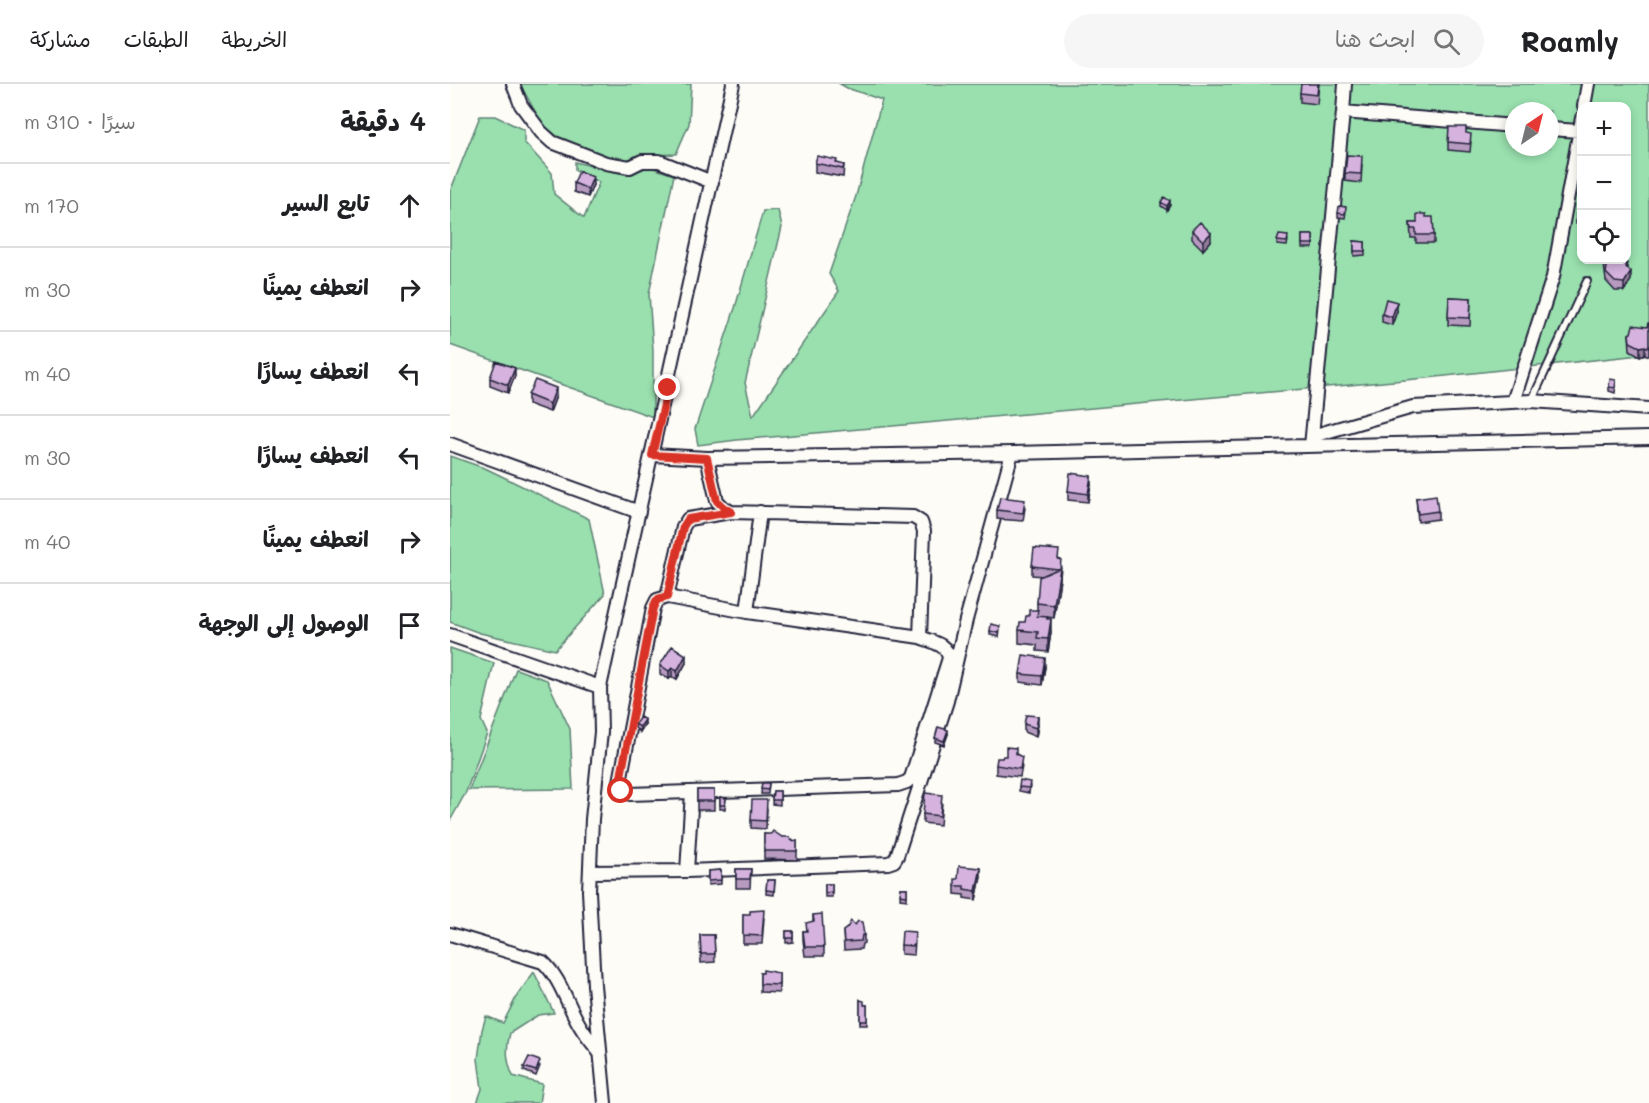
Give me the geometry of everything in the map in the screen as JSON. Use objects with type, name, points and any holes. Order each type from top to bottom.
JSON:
[{"type":"street","points":[[513,84],[521,105],[541,132],[552,142],[606,163],[630,167],[642,161],[659,161],[712,182]]},
{"type":"street","points":[[605,1103],[594,985],[589,891],[592,819],[601,732],[600,687],[733,84]]},
{"type":"street","points":[[1312,441],[1345,84]]},
{"type":"street","points":[[1585,102],[1588,84]]},
{"type":"street","points":[[1343,112],[1505,125]]},
{"type":"street","points":[[1559,130],[1577,132]]},
{"type":"street","points":[[1513,402],[1553,277],[1577,143]]},
{"type":"street","points":[[1312,441],[1413,407],[1531,400],[1649,409]]},
{"type":"street","points":[[652,455],[707,458],[1012,453],[1312,441],[1649,438]]},
{"type":"street","points":[[450,444],[639,512]]},
{"type":"street","points":[[590,872],[687,872],[894,861],[947,701],[966,620],[1012,453]]},
{"type":"street","points":[[707,458],[717,501],[731,512]]},
{"type":"street","points":[[667,597],[683,527],[688,519],[731,512],[913,517],[921,522],[924,531],[920,637]]},
{"type":"street","points":[[747,612],[760,513]]},
{"type":"street","points":[[667,597],[747,612],[920,637],[945,647],[949,658],[911,778],[907,782],[898,785],[630,794],[621,791],[619,787],[653,608],[657,600],[667,597]]},
{"type":"street","points":[[450,634],[600,687]]},
{"type":"street","points":[[687,872],[692,792]]},
{"type":"street","points":[[450,934],[543,962],[550,968],[582,1030],[600,1053]]},
{"type":"lane","points":[[1531,400],[1587,281]]},
{"type":"green space","points":[[520,84],[691,84],[689,124],[676,154],[651,155],[630,161],[603,158],[557,136],[542,124]]},
{"type":"green space","points":[[840,84],[1649,84],[1649,354],[1427,378],[698,445],[695,429],[735,308],[763,211],[778,210],[782,227],[745,383],[753,416],[839,291],[829,274],[856,196],[882,100]]},
{"type":"green space","points":[[480,116],[495,116],[524,130],[524,142],[552,173],[554,194],[584,218],[599,182],[575,170],[575,162],[624,174],[650,167],[674,175],[649,294],[653,350],[653,417],[450,345],[450,192]]},
{"type":"green space","points":[[450,456],[487,469],[589,519],[605,594],[555,650],[480,633],[450,622]]},
{"type":"green space","points":[[450,648],[494,663],[481,720],[487,733],[466,792],[450,821]]},
{"type":"green space","points":[[516,669],[547,680],[570,729],[573,789],[469,790]]},
{"type":"green space","points":[[534,972],[554,1013],[538,1015],[510,1033],[507,1054],[513,1076],[542,1084],[539,1103],[477,1103],[482,1089],[478,1059],[486,1016],[503,1023],[517,996]]},
{"type":"building","points":[[1301,84],[1318,84],[1317,95],[1300,93]]},
{"type":"building","points":[[1449,127],[1466,127],[1466,133],[1471,134],[1470,144],[1448,142]]},
{"type":"building","points":[[1347,155],[1362,156],[1361,174],[1345,173]]},
{"type":"building","points":[[817,156],[837,160],[836,163],[844,165],[843,169],[815,163]]},
{"type":"building","points":[[579,171],[593,177],[588,189],[574,183]]},
{"type":"building","points":[[1164,197],[1170,201],[1167,206],[1161,202]]},
{"type":"building","points":[[1339,206],[1346,207],[1345,214],[1338,213]]},
{"type":"building","points":[[1417,214],[1433,217],[1434,235],[1416,235],[1416,229],[1411,229],[1410,223],[1417,223]]},
{"type":"building","points":[[1200,222],[1211,233],[1203,241],[1192,230]]},
{"type":"building","points":[[1279,235],[1288,236],[1287,242],[1277,241]]},
{"type":"building","points":[[1302,235],[1313,235],[1313,244],[1302,244]]},
{"type":"building","points":[[1354,241],[1365,242],[1365,251],[1354,251]]},
{"type":"building","points":[[1604,264],[1627,264],[1626,267],[1631,272],[1624,283],[1615,282],[1606,273],[1607,267]]},
{"type":"building","points":[[1449,297],[1471,298],[1470,318],[1448,317]]},
{"type":"building","points":[[1386,299],[1397,302],[1392,317],[1382,314]]},
{"type":"building","points":[[1648,323],[1649,348],[1630,342],[1629,334],[1633,325],[1647,327]]},
{"type":"building","points":[[496,361],[515,368],[508,385],[490,378]]},
{"type":"building","points":[[1610,379],[1616,380],[1615,388],[1609,387]]},
{"type":"building","points":[[535,380],[556,388],[550,404],[528,395]]},
{"type":"building","points":[[1070,473],[1091,476],[1088,494],[1068,491]]},
{"type":"building","points":[[1436,495],[1438,511],[1418,514],[1416,498]]},
{"type":"building","points":[[1000,497],[1025,500],[1023,513],[997,510]]},
{"type":"building","points":[[1034,548],[1059,550],[1060,569],[1032,566]]},
{"type":"building","points":[[1060,568],[1054,605],[1037,603],[1039,577]]},
{"type":"building","points":[[1029,610],[1038,610],[1037,616],[1051,619],[1048,639],[1037,638],[1038,632],[1019,630],[1020,622],[1025,622],[1026,616],[1029,616]]},
{"type":"building","points":[[991,624],[1000,626],[999,633],[990,631]]},
{"type":"building","points":[[672,646],[686,655],[677,671],[672,668],[669,671],[660,665]]},
{"type":"building","points":[[1023,655],[1045,658],[1042,676],[1020,674]]},
{"type":"building","points":[[1026,715],[1038,716],[1036,728],[1024,724]]},
{"type":"building","points":[[640,717],[645,720],[640,727],[635,724]]},
{"type":"building","points":[[938,727],[948,730],[944,741],[935,738]]},
{"type":"building","points":[[1006,747],[1016,748],[1016,754],[1022,757],[1020,769],[996,765],[997,758],[1006,756]]},
{"type":"building","points":[[1020,780],[1030,782],[1029,788],[1019,787]]},
{"type":"building","points":[[762,783],[769,783],[768,790],[761,789]]},
{"type":"building","points":[[697,790],[714,790],[714,801],[697,801]]},
{"type":"building","points":[[773,791],[780,791],[780,800],[772,800]]},
{"type":"building","points":[[925,793],[942,795],[940,816],[923,814]]},
{"type":"building","points":[[720,797],[726,798],[725,805],[720,805]]},
{"type":"building","points":[[752,800],[767,800],[766,821],[751,820]]},
{"type":"building","points":[[773,831],[782,837],[790,837],[791,840],[797,841],[797,851],[764,851],[764,834],[771,834]]},
{"type":"building","points":[[959,866],[981,868],[976,891],[964,889],[964,886],[955,886]]},
{"type":"building","points":[[736,869],[751,869],[750,879],[736,879]]},
{"type":"building","points":[[721,870],[721,880],[708,881],[708,871]]},
{"type":"building","points":[[767,880],[775,880],[774,891],[766,890]]},
{"type":"building","points":[[825,884],[832,884],[832,892],[825,893]]},
{"type":"building","points":[[901,888],[907,888],[907,896],[900,895]]},
{"type":"building","points":[[764,910],[762,936],[743,935],[743,914]]},
{"type":"building","points":[[822,914],[824,947],[805,947],[803,931],[807,931],[806,923],[814,921],[813,915]]},
{"type":"building","points":[[851,921],[855,925],[858,921],[862,922],[864,935],[861,941],[844,942],[843,931]]},
{"type":"building","points":[[786,931],[793,931],[793,938],[786,938]]},
{"type":"building","points":[[902,931],[915,932],[914,946],[901,945]]},
{"type":"building","points":[[700,935],[714,935],[715,954],[701,954]]},
{"type":"building","points":[[763,970],[779,973],[779,985],[760,984],[760,973],[763,973]]},
{"type":"building","points":[[860,1000],[867,1005],[867,1021],[860,1021]]},
{"type":"building","points":[[529,1057],[540,1061],[536,1071],[524,1067]]},
{"type":"route","points":[[621,791],[619,787],[653,608],[657,600],[667,597],[683,527],[688,519],[731,512],[717,501],[707,458],[652,455],[668,388]]}]
